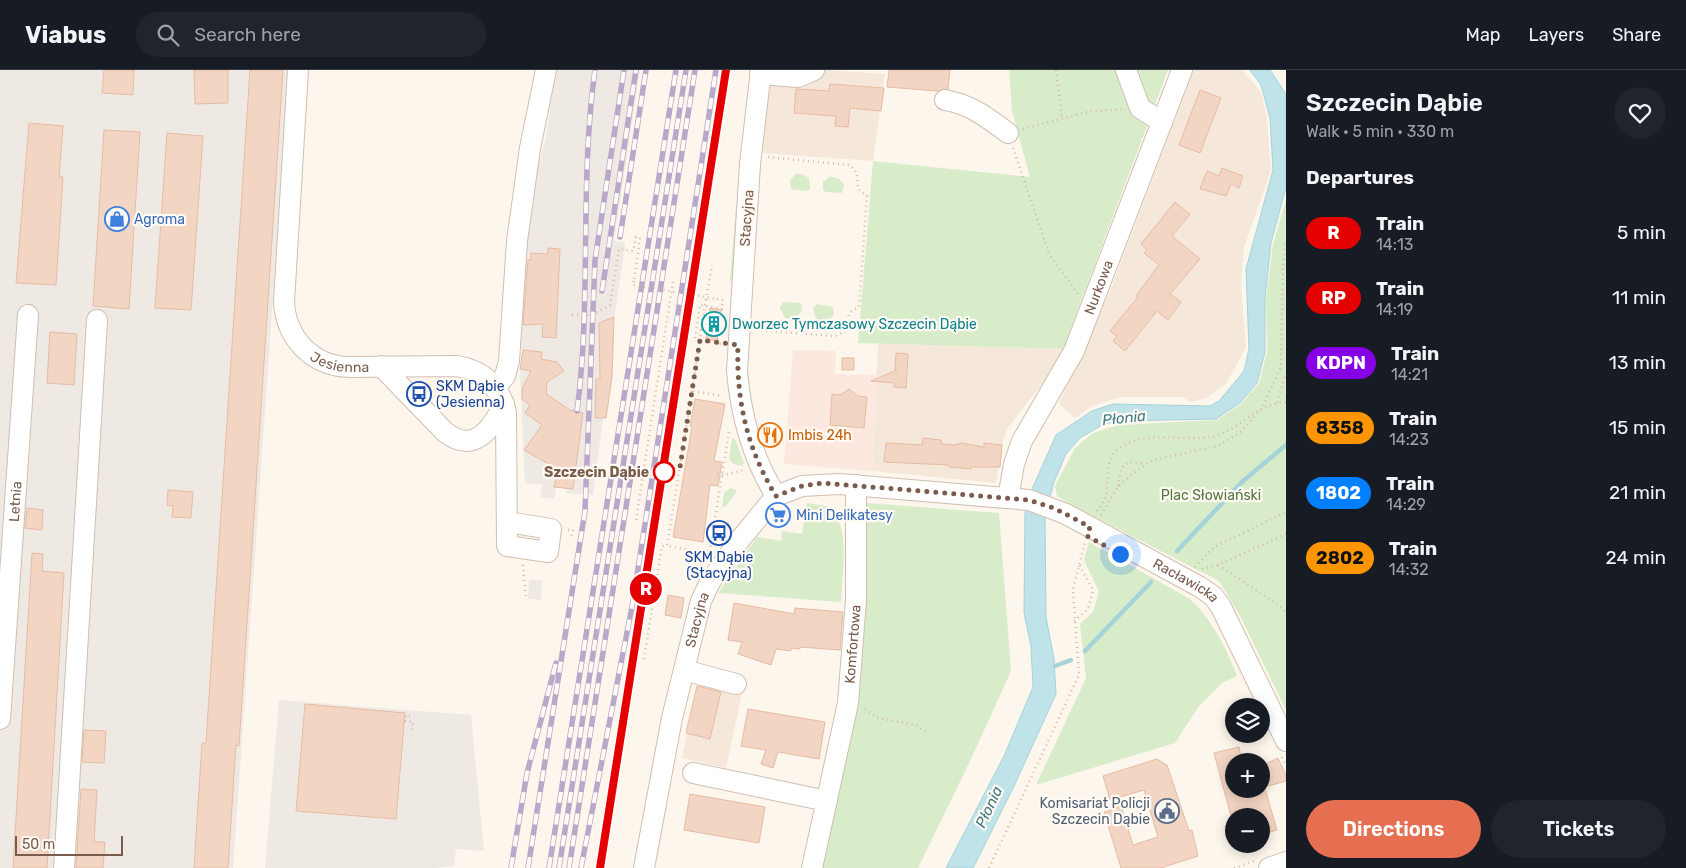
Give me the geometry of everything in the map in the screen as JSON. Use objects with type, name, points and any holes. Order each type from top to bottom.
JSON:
[{"type":"street","name":"Jesienna","points":[[298,70],[284,298],[286,318],[296,340],[318,359],[341,366],[463,367],[483,375],[500,396]]},
{"type":"street","points":[[381,366],[443,430],[458,439],[475,439],[488,432],[509,361],[517,242],[530,148],[546,70]]},
{"type":"street","points":[[760,72],[798,77],[814,70]]},
{"type":"street","points":[[1126,70],[1140,108],[1162,122]]},
{"type":"street","name":"Nurkowa","points":[[1015,499],[1014,464],[1022,441],[1069,360],[1182,70]]},
{"type":"street","name":"Stacyjna","points":[[644,868],[664,758],[701,601],[710,582],[747,529],[776,496],[758,464],[745,426],[738,393],[744,338],[751,154],[760,72]]},
{"type":"street","points":[[945,100],[961,103],[987,117],[1008,134]]},
{"type":"street","name":"Letnia","points":[[0,719],[28,315]]},
{"type":"street","points":[[64,868],[97,320]]},
{"type":"street","points":[[500,396],[506,419],[507,546],[548,552],[552,529],[507,522]]},
{"type":"street","name":"Racławicka","points":[[776,496],[812,484],[856,485],[1015,499],[1053,507],[1200,587],[1213,596],[1221,607],[1286,741]]},
{"type":"street","name":"Komfortowa","points":[[812,868],[848,703],[856,600],[856,485]]},
{"type":"street","points":[[684,670],[736,684]]},
{"type":"street","points":[[693,774],[827,800]]},
{"type":"street","points":[[1269,868],[1286,862]]},
{"type":"path","points":[[1056,70],[1062,119]]},
{"type":"path","points":[[1090,310],[1050,256],[1008,134],[1087,112],[1140,108]]},
{"type":"path","points":[[572,315],[592,315],[610,306],[619,249],[634,251],[636,237],[640,238],[633,285],[724,300],[722,309],[700,305],[694,339],[839,335],[845,330],[850,312],[859,307],[868,196],[858,189],[855,168],[845,164],[766,157],[765,165]]},
{"type":"path","points":[[1090,527],[1101,515],[1118,487],[1146,464],[1153,460],[1199,452],[1218,446],[1242,431],[1262,408],[1281,367],[1283,268],[1286,241]]},
{"type":"path","points":[[667,546],[712,265]]},
{"type":"path","points":[[636,520],[673,281]]},
{"type":"path","points":[[1277,402],[1286,374]]},
{"type":"path","points":[[692,391],[729,396]]},
{"type":"path","points":[[989,868],[1079,675],[1080,664],[1074,621],[1073,589],[1078,563],[1090,527],[1105,497],[1110,458],[1115,451],[1128,442],[1144,439],[1214,436],[1226,432],[1255,410],[1277,402],[1286,402]]},
{"type":"path","points":[[710,548],[724,475],[729,432],[733,425]]},
{"type":"path","points":[[1118,487],[1117,480],[1121,468],[1129,462],[1146,464]]},
{"type":"path","points":[[680,467],[684,468]]},
{"type":"path","points":[[717,474],[724,475],[750,468]]},
{"type":"path","points":[[1191,572],[1214,548],[1286,512]]},
{"type":"path","points":[[1286,534],[1218,565],[1286,612]]},
{"type":"path","points":[[644,659],[662,546],[707,553],[718,540]]},
{"type":"path","points":[[523,561],[526,600]]},
{"type":"path","points":[[1074,621],[1088,609],[1093,590],[1078,563]]},
{"type":"path","points":[[864,708],[878,718],[916,725],[930,734]]},
{"type":"path","points":[[410,716],[406,715],[405,721],[413,722],[412,731]]},
{"type":"shaded area","points":[[0,70],[289,70],[233,868],[0,868]]},
{"type":"shaded area","points":[[555,70],[640,70],[614,241],[625,243],[625,247],[614,319],[612,377],[606,418],[603,419],[593,495],[566,493],[567,490],[556,487],[554,499],[540,497],[542,485],[525,483],[520,369],[523,350],[519,348],[525,236],[538,164],[546,138]]},
{"type":"shaded area","points":[[772,70],[826,70],[885,74],[873,161],[762,153]]},
{"type":"shaded area","points":[[1194,70],[1242,70],[1261,92],[1267,118],[1271,170],[1244,247],[1241,283],[1246,347],[1226,384],[1206,398],[1191,402],[1182,397],[1121,397],[1094,405],[1075,418],[1059,404],[1110,291]]},
{"type":"shaded area","points":[[878,344],[1063,349],[1049,375],[1007,429],[1002,445],[996,483],[872,471]]},
{"type":"shaded area","points":[[793,350],[836,351],[835,374],[877,375],[872,471],[784,464]]},
{"type":"shaded area","points":[[529,580],[542,580],[541,600],[528,599]]},
{"type":"shaded area","points":[[702,665],[745,679],[726,768],[682,758]]},
{"type":"shaded area","points":[[279,700],[471,715],[484,851],[456,849],[454,866],[435,868],[265,868]]},
{"type":"green space","points":[[1009,70],[1168,70],[1063,349],[858,343],[873,161],[1030,177],[1012,111]]},
{"type":"green space","points":[[796,174],[809,178],[810,189],[807,191],[791,189],[790,180]]},
{"type":"green space","points":[[829,177],[836,178],[843,183],[842,193],[826,192],[823,190],[823,182]]},
{"type":"green space","name":"Plac Słowiański","points":[[1286,199],[1286,710],[1240,616],[1219,581],[1075,507],[1057,496],[1055,486],[1075,448],[1093,433],[1118,425],[1217,420],[1241,404],[1259,383],[1267,352],[1266,297],[1273,244]]},
{"type":"green space","points":[[736,205],[742,206],[737,275],[730,282]]},
{"type":"green space","points":[[783,302],[800,303],[802,307],[801,312],[794,319],[785,318],[780,308]]},
{"type":"green space","points":[[817,304],[833,307],[834,315],[825,322],[816,319],[813,308]]},
{"type":"green space","points":[[732,438],[735,439],[744,463],[742,466],[733,464],[729,459]]},
{"type":"green space","points":[[731,488],[736,490],[736,492],[726,506],[722,507],[724,493]]},
{"type":"green space","points":[[807,503],[831,507],[841,528],[844,565],[841,602],[718,593],[757,537],[781,541],[782,531],[802,534]]},
{"type":"green space","points":[[866,503],[999,513],[1011,671],[918,868],[817,868]]},
{"type":"green space","points":[[1089,542],[1190,599],[1218,634],[1237,676],[1222,683],[1199,706],[1175,743],[1036,785],[1086,678],[1080,624],[1093,612],[1099,592],[1084,560]]},
{"type":"water","name":"Płonia","points":[[1250,70],[1270,70],[1286,94],[1286,187],[1271,243],[1265,297],[1265,352],[1257,383],[1240,403],[1216,419],[1122,421],[1104,424],[1080,438],[1066,454],[1054,482],[1045,517],[1046,617],[1054,659],[1056,694],[1016,782],[973,868],[946,868],[1004,756],[1033,687],[1031,646],[1024,613],[1025,512],[1032,489],[1056,435],[1092,411],[1113,404],[1210,406],[1219,401],[1244,371],[1249,349],[1246,269],[1273,170],[1270,118],[1261,85]]},
{"type":"building","points":[[104,70],[134,70],[133,95],[102,93]]},
{"type":"building","points":[[194,70],[228,70],[228,103],[195,104]]},
{"type":"building","points":[[250,70],[283,70],[239,746],[236,745],[228,868],[194,868],[202,743],[206,743]]},
{"type":"building","points":[[889,70],[950,70],[948,89],[937,91],[887,87]]},
{"type":"building","points":[[830,84],[884,88],[881,111],[850,108],[848,127],[835,126],[836,116],[794,113],[796,89],[829,91]]},
{"type":"building","points":[[1200,90],[1221,98],[1200,153],[1179,145]]},
{"type":"building","points":[[29,123],[63,126],[59,177],[63,177],[56,285],[16,283]]},
{"type":"building","name":"Agroma","points":[[104,130],[140,132],[129,309],[93,306]]},
{"type":"building","points":[[167,133],[203,136],[191,310],[155,308]]},
{"type":"building","points":[[1222,168],[1243,176],[1239,188],[1231,184],[1226,196],[1200,189],[1207,171],[1219,176]]},
{"type":"building","points":[[1175,202],[1190,214],[1172,236],[1200,259],[1170,294],[1181,302],[1168,320],[1157,311],[1125,351],[1113,341],[1117,336],[1110,331],[1138,297],[1136,296],[1159,265],[1144,253],[1147,250],[1141,244]]},
{"type":"building","points":[[548,248],[560,249],[556,338],[542,337],[543,324],[523,325],[528,260],[531,260],[531,253],[548,254]]},
{"type":"building","name":"Dworzec Tymczasowy Szczecin Dąbie","points":[[710,308],[721,310],[717,341],[706,339]]},
{"type":"building","points":[[614,317],[612,377],[606,418],[595,418],[596,379],[600,379],[599,323]]},
{"type":"building","points":[[50,332],[77,334],[74,385],[47,383]]},
{"type":"building","points":[[523,350],[542,352],[541,359],[557,362],[564,371],[547,382],[546,394],[570,410],[583,413],[573,489],[554,487],[557,473],[553,472],[554,467],[524,450],[542,425],[525,413],[530,405],[522,399],[522,389],[531,371],[520,369]]},
{"type":"building","points":[[896,353],[908,354],[906,388],[894,387],[894,383],[871,381],[897,370],[895,370]]},
{"type":"building","points":[[842,358],[854,358],[854,370],[842,370]]},
{"type":"building","points":[[849,389],[858,396],[867,397],[864,428],[830,425],[832,394],[840,395]]},
{"type":"building","points":[[695,399],[725,404],[714,461],[722,462],[718,486],[710,485],[703,542],[673,537]]},
{"type":"building","points":[[923,438],[941,440],[941,444],[955,445],[961,443],[984,447],[984,443],[1002,445],[1000,467],[971,467],[971,469],[949,467],[949,465],[884,462],[886,443],[922,445]]},
{"type":"building","points":[[168,490],[193,492],[191,518],[172,517],[173,506],[167,505]]},
{"type":"building","points":[[27,508],[43,510],[42,530],[25,528]]},
{"type":"building","points":[[32,553],[43,554],[42,571],[64,573],[47,868],[13,868]]},
{"type":"building","points":[[668,595],[684,598],[681,618],[665,615]]},
{"type":"building","points":[[734,603],[794,614],[795,608],[843,612],[840,650],[800,647],[800,649],[791,648],[791,651],[776,649],[771,665],[738,654],[742,642],[728,640]]},
{"type":"building","points":[[697,686],[721,692],[710,739],[686,733]]},
{"type":"building","points":[[305,704],[405,713],[396,819],[296,811]]},
{"type":"building","points":[[748,709],[825,722],[819,759],[778,752],[773,768],[761,764],[766,750],[741,746]]},
{"type":"building","points":[[84,730],[106,731],[104,763],[82,762]]},
{"type":"building","points":[[1239,747],[1240,753],[1225,753],[1225,794],[1214,753]]},
{"type":"building","points":[[1278,758],[1286,775],[1286,781],[1270,785],[1270,762]]},
{"type":"building","name":"Komisariat Policji Szczecin Dąbie","points":[[1157,759],[1167,765],[1189,831],[1192,830],[1198,856],[1161,868],[1121,868],[1104,812],[1121,806],[1133,845],[1158,837],[1144,790],[1110,800],[1103,776]]},
{"type":"building","points":[[81,789],[97,790],[94,842],[105,842],[103,868],[76,868]]},
{"type":"building","points":[[690,794],[765,807],[759,843],[684,830]]},
{"type":"building","points":[[1226,798],[1268,798],[1277,830],[1270,832],[1270,808],[1229,808]]},
{"type":"waterway","points":[[1177,551],[1243,481],[1286,445]]},
{"type":"waterway","points":[[1085,651],[1151,582]]},
{"type":"waterway","points":[[1055,666],[1071,660]]},
{"type":"railway","points":[[577,411],[584,326],[586,198],[590,112],[595,70]]},
{"type":"railway","points":[[528,868],[585,511],[595,260],[624,70]]},
{"type":"railway","points":[[602,291],[636,70]]},
{"type":"railway","points":[[620,237],[646,70]]},
{"type":"railway","points":[[549,868],[676,70]]},
{"type":"railway","points":[[559,868],[686,70]]},
{"type":"railway","points":[[569,868],[695,70]]},
{"type":"railway","points":[[581,868],[632,607],[716,70]]},
{"type":"railway","points":[[600,868],[726,70]]},
{"type":"railway","points":[[511,868],[527,773],[556,663]]},
{"type":"train","name":"R","points":[[600,868],[615,783],[726,70]]},
{"type":"place","name":"Agroma","points":[[117,219]]},
{"type":"place","name":"Dworzec Tymczasowy Szczecin Dąbie","points":[[714,324]]},
{"type":"place","name":"SKM Dąbie (Jesienna)","points":[[419,394]]},
{"type":"place","name":"Imbis 24h","points":[[770,435]]},
{"type":"place","name":"Szczecin Dąbie","points":[[664,472]]},
{"type":"place","name":"Mini Delikatesy","points":[[778,515]]},
{"type":"place","name":"SKM Dąbie (Stacyjna)","points":[[719,533]]},
{"type":"place","name":"Komisariat Policji Szczecin Dąbie","points":[[1167,811]]},
{"type":"route","points":[[664,472],[680,467],[700,340],[738,345],[738,393],[745,426],[758,464],[776,496],[802,486],[823,483],[1029,500],[1054,508],[1090,527],[1087,536],[1120,554]]}]
